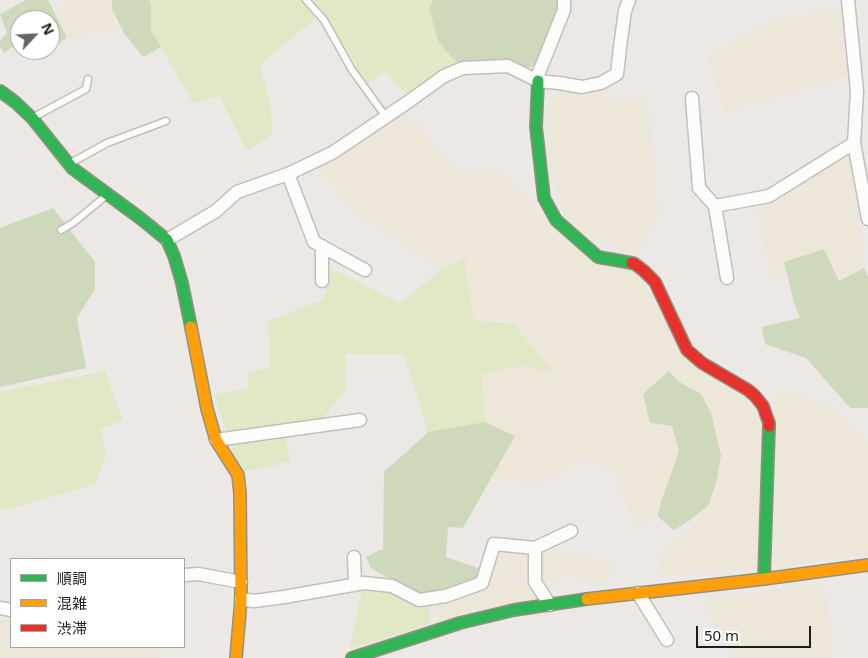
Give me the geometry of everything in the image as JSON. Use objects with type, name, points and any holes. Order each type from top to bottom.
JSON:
[{"type":"street","points":[[564,0],[564,10],[537,81],[536,127],[544,198],[556,220],[598,257],[635,264],[644,271],[655,282],[687,350],[702,364],[748,390],[762,406],[769,423],[764,579]]},
{"type":"street","points":[[166,240],[216,211],[238,192],[288,174],[332,154],[444,76],[463,68],[508,66],[537,81],[582,87],[601,83],[617,74],[625,11],[629,0]]},
{"type":"street","points":[[848,0],[862,90],[854,142],[868,219]]},
{"type":"street","points":[[0,91],[32,118],[72,168],[140,218],[166,240],[174,256],[182,283],[207,409],[216,440],[238,475],[240,492],[241,599],[236,658]]},
{"type":"street","points":[[692,98],[699,188],[715,206],[727,278]]},
{"type":"street","points":[[715,206],[769,196],[854,142]]},
{"type":"street","points":[[288,174],[314,242],[365,270]]},
{"type":"street","points":[[322,246],[322,282]]},
{"type":"street","points":[[216,440],[360,420]]},
{"type":"street","points":[[241,599],[254,601],[284,598],[364,583],[392,586],[419,600],[446,596],[482,583],[494,544],[535,548],[571,531]]},
{"type":"street","points":[[535,548],[535,582],[550,604]]},
{"type":"street","points":[[354,557],[355,584]]},
{"type":"street","points":[[352,658],[460,623],[514,610],[570,601],[868,565]]},
{"type":"street","points":[[185,575],[198,574],[241,582]]},
{"type":"street","points":[[638,593],[667,640]]},
{"type":"lane","points":[[306,0],[324,20],[352,70],[386,117]]},
{"type":"lane","points":[[32,118],[86,88],[88,79]]},
{"type":"lane","points":[[69,164],[107,143],[166,121]]},
{"type":"lane","points":[[61,230],[73,223],[108,194]]},
{"type":"shaded area","points":[[71,0],[113,0],[110,9],[117,26],[67,38],[60,23],[60,10],[56,10]]},
{"type":"shaded area","points":[[840,9],[847,76],[725,112],[707,56],[773,20]]},
{"type":"shaded area","points":[[604,88],[608,100],[648,99],[659,216],[636,257],[579,232],[561,207],[550,162],[550,95]]},
{"type":"shaded area","points":[[413,118],[460,175],[495,169],[552,224],[638,274],[686,356],[744,396],[764,427],[760,569],[658,577],[664,547],[694,527],[711,497],[701,394],[675,378],[650,422],[673,431],[679,451],[657,516],[636,527],[615,474],[586,458],[540,483],[491,479],[515,436],[485,422],[482,369],[525,365],[554,373],[512,322],[473,320],[463,252],[441,270],[359,214],[316,167],[388,120]]},
{"type":"shaded area","points":[[850,151],[862,232],[864,264],[839,278],[824,249],[785,262],[786,277],[771,279],[757,209],[776,204]]},
{"type":"shaded area","points":[[776,389],[835,408],[868,443],[868,555],[774,567]]},
{"type":"shaded area","points":[[497,544],[539,546],[617,565],[604,584],[566,575],[553,581],[537,582],[543,600],[441,622],[436,604],[478,589],[487,568],[529,584],[532,582],[488,564]]},
{"type":"shaded area","points":[[825,583],[833,658],[732,658],[702,600]]},
{"type":"shaded area","points":[[0,620],[10,620],[10,648],[158,648],[162,656],[153,658],[0,658]]},
{"type":"green space","points":[[26,0],[48,0],[53,10],[10,10],[10,48],[4,53],[0,47],[0,40],[7,33],[0,14]]},
{"type":"green space","points":[[112,0],[148,0],[151,2],[151,30],[161,47],[143,57],[124,33],[112,9]]},
{"type":"green space","points":[[149,0],[433,0],[429,9],[438,40],[456,62],[435,73],[407,95],[385,72],[366,85],[355,67],[357,65],[320,14],[260,65],[271,108],[272,135],[247,151],[219,96],[193,103],[151,30],[151,3]]},
{"type":"green space","points":[[433,0],[562,0],[550,34],[532,68],[511,63],[456,62],[438,41],[429,9]]},
{"type":"green space","points":[[60,24],[67,38],[60,43]]},
{"type":"green space","points":[[53,208],[95,262],[95,289],[77,318],[86,368],[0,387],[0,228]]},
{"type":"green space","points":[[824,249],[839,281],[864,268],[868,277],[868,408],[850,408],[806,358],[765,344],[762,327],[800,318],[794,303],[784,262]]},
{"type":"green space","points":[[464,257],[473,320],[514,324],[554,374],[525,365],[482,374],[485,422],[428,432],[404,354],[345,354],[346,390],[319,423],[285,433],[290,460],[269,467],[245,471],[234,455],[214,394],[249,388],[247,374],[270,366],[268,321],[324,299],[330,268],[400,303],[441,270]]},
{"type":"green space","points":[[105,371],[123,420],[101,429],[106,456],[95,484],[10,509],[0,509],[0,392]]},
{"type":"green space","points":[[669,371],[678,381],[701,394],[711,413],[721,455],[717,480],[708,506],[674,530],[657,516],[679,451],[672,426],[650,423],[643,394]]},
{"type":"green space","points":[[485,422],[515,436],[463,528],[448,527],[446,557],[481,569],[477,585],[416,595],[371,568],[366,557],[383,549],[384,471],[428,432]]},
{"type":"green space","points":[[392,586],[430,606],[430,624],[350,649],[362,590]]},
{"type":"traffic: fast","points":[[538,81],[536,127],[544,198],[556,220],[598,257],[632,263]]},
{"type":"traffic: fast","points":[[0,91],[32,118],[72,168],[167,240],[182,283],[191,327]]},
{"type":"traffic: fast","points":[[764,579],[769,426]]},
{"type":"traffic: fast","points":[[352,658],[460,623],[514,610],[587,599]]},
{"type":"traffic: slow","points":[[191,327],[207,409],[216,440],[238,475],[240,493],[241,599],[236,658]]},
{"type":"traffic: slow","points":[[587,599],[868,565]]},
{"type":"traffic: jam","points":[[632,263],[655,282],[687,350],[702,363],[755,396],[763,406],[769,426]]}]
